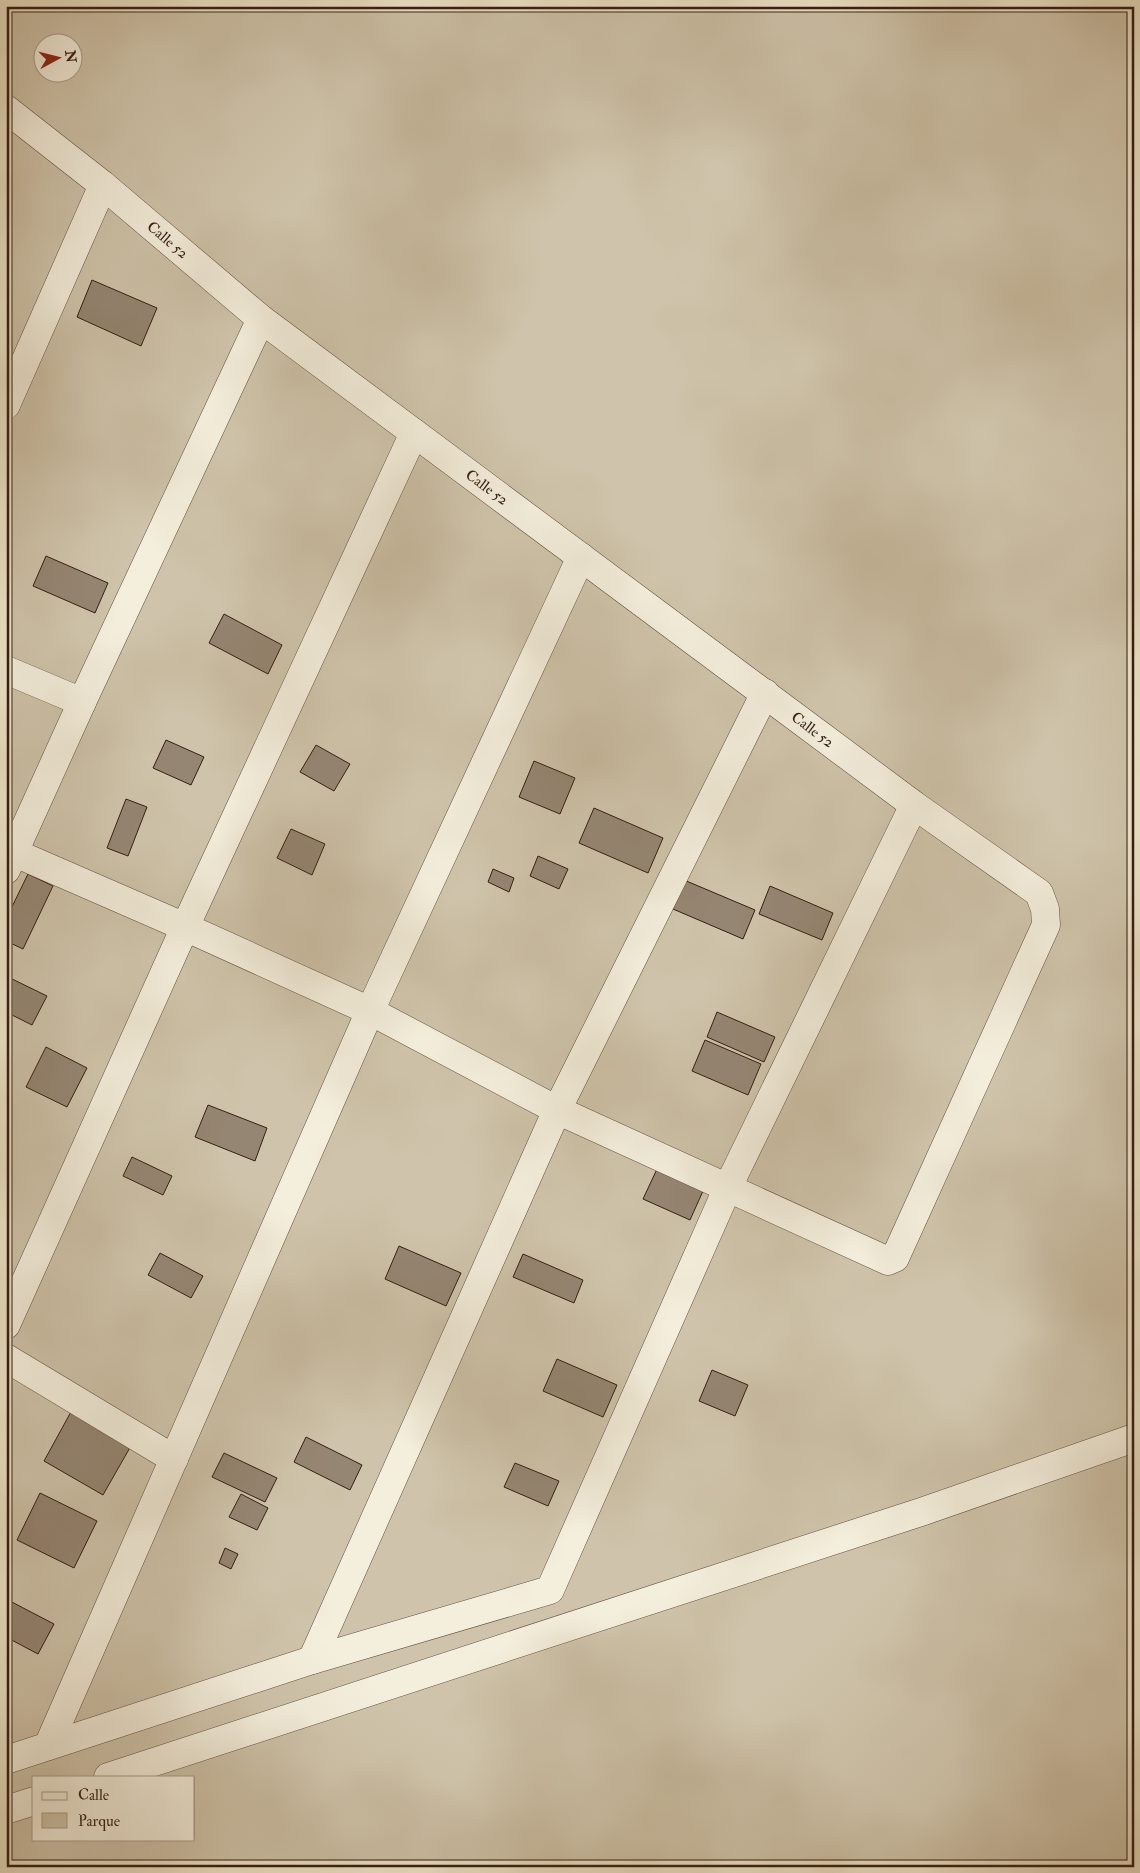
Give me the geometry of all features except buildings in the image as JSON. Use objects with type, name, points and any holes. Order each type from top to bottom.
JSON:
[{"type":"street","name":"Calle 52","points":[[6,109],[103,185],[261,319],[914,805],[981,850],[1039,893],[1045,909],[1046,925],[895,1258],[888,1261],[557,1110],[370,1011],[185,927],[10,861]]},
{"type":"street","points":[[6,405],[103,185]]},
{"type":"street","points":[[10,861],[261,319]]},
{"type":"street","points":[[6,1325],[185,927],[414,433]]},
{"type":"street","points":[[48,1746],[370,1011],[581,557]]},
{"type":"street","points":[[6,670],[82,702]]},
{"type":"street","points":[[312,1660],[557,1110],[765,693]]},
{"type":"street","points":[[6,1760],[312,1660],[550,1590],[728,1187],[914,805]]},
{"type":"street","points":[[6,1358],[174,1459]]},
{"type":"street","points":[[111,1776],[912,1515],[1134,1438]]},
{"type":"street","points":[[6,1810],[32,1802]]},
{"type":"green space","points":[[6,6],[1134,6],[1134,1867],[6,1867]]}]
